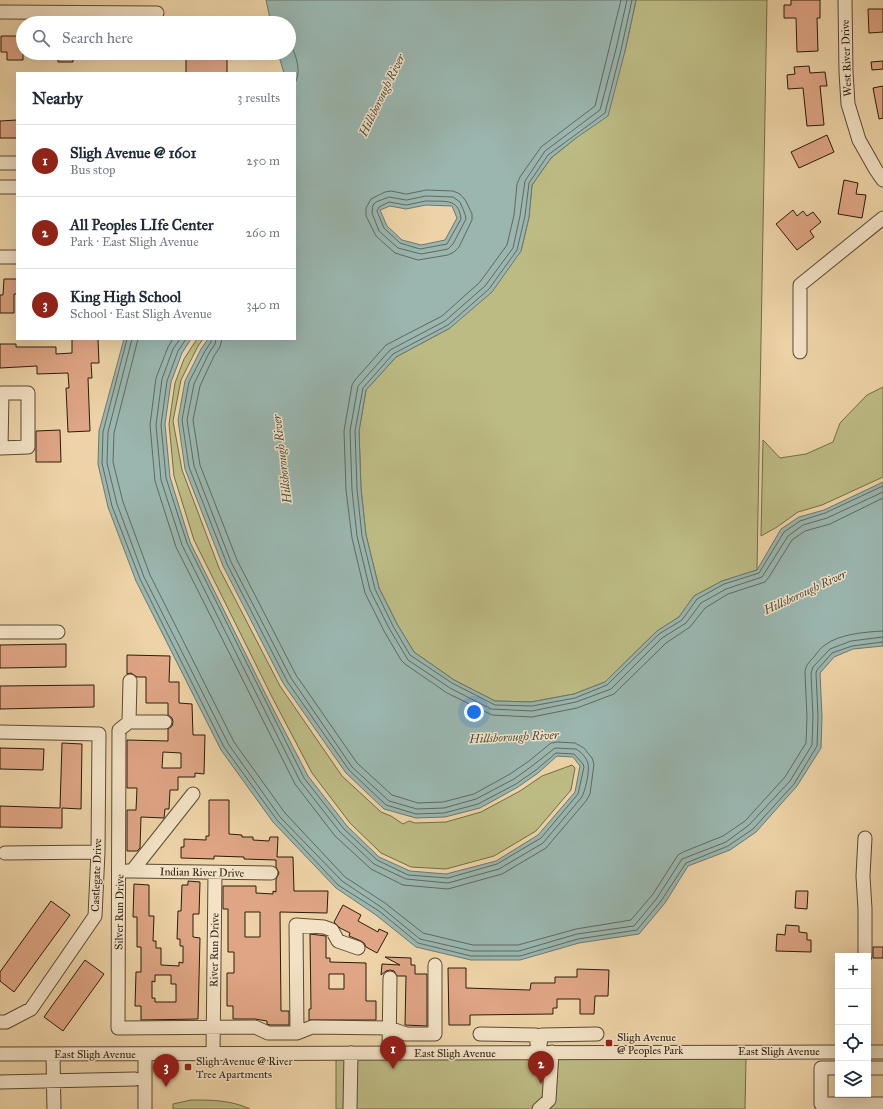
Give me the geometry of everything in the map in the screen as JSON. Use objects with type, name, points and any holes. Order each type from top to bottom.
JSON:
[{"type":"street","name":"West River Drive","points":[[845,0],[848,104],[859,140],[883,180]]},
{"type":"street","points":[[0,12],[157,12]]},
{"type":"street","points":[[0,163],[16,163]]},
{"type":"street","points":[[0,187],[16,188]]},
{"type":"street","points":[[800,352],[800,284],[883,218]]},
{"type":"street","points":[[0,257],[16,257]]},
{"type":"street","points":[[2,393],[28,393],[28,447],[0,448],[2,393]]},
{"type":"street","points":[[0,632],[58,632]]},
{"type":"street","points":[[130,681],[129,722],[165,722]]},
{"type":"street","name":"Silver Run Drive","points":[[129,722],[119,730],[126,871],[118,1028],[213,1028]]},
{"type":"street","name":"Castlegate Drive","points":[[0,732],[99,734],[98,852],[95,916],[31,1009],[6,1022],[0,1022]]},
{"type":"street","points":[[126,871],[193,794]]},
{"type":"street","points":[[864,838],[862,876],[865,909],[865,953]]},
{"type":"street","points":[[5,852],[98,852]]},
{"type":"street","name":"Indian River Drive","points":[[126,871],[271,873]]},
{"type":"street","name":"River Run Drive","points":[[213,1028],[215,872]]},
{"type":"street","points":[[297,1033],[296,925],[324,927],[332,930],[338,940],[358,948]]},
{"type":"street","points":[[213,1053],[213,1028],[255,1027],[268,1033],[297,1033],[312,1027],[390,1028],[406,1034],[435,1034],[435,965]]},
{"type":"street","points":[[389,1053],[390,978]]},
{"type":"street","points":[[480,1034],[536,1035],[538,1052]]},
{"type":"street","points":[[538,1052],[542,1035],[597,1034]]},
{"type":"street","points":[[539,1109],[549,1100],[552,1052]]},
{"type":"street","name":"East Sligh Avenue","points":[[0,1054],[835,1052]]},
{"type":"street","points":[[871,1052],[883,1052]]},
{"type":"street","points":[[351,1053],[352,1108]]},
{"type":"street","points":[[53,1054],[54,1109]]},
{"type":"street","points":[[145,1054],[145,1109]]},
{"type":"street","points":[[835,1068],[821,1068],[820,1107],[883,1104]]},
{"type":"street","points":[[871,1068],[883,1068]]},
{"type":"street","points":[[0,1082],[54,1077],[135,1079]]},
{"type":"shaded area","points":[[636,0],[767,0],[757,570],[722,581],[694,596],[679,617],[657,631],[605,682],[574,694],[531,702],[495,701],[454,680],[414,652],[397,624],[379,588],[366,535],[361,489],[359,431],[366,390],[396,357],[450,328],[521,251],[529,217],[532,185],[551,158],[576,138],[625,51]]},
{"type":"shaded area","points":[[196,340],[202,340],[181,380],[173,421],[182,470],[219,568],[280,686],[342,776],[381,812],[391,816],[403,824],[409,821],[415,823],[446,822],[481,812],[520,791],[542,776],[572,765],[575,768],[571,790],[536,831],[494,856],[446,869],[411,867],[381,853],[350,823],[312,773],[272,697],[194,540],[174,476],[169,424],[175,383],[184,359]]},
{"type":"shaded area","points":[[883,387],[883,477],[822,505],[798,512],[761,536],[763,440],[780,458],[806,454],[833,442],[840,423],[867,395]]},
{"type":"shaded area","points":[[336,1057],[746,1059],[745,1109],[336,1109]]},
{"type":"shaded area","points":[[191,1100],[228,1102],[250,1109],[173,1109],[173,1104]]},
{"type":"water","name":"Hillsborough River","points":[[266,0],[636,0],[625,51],[608,116],[576,138],[551,158],[532,185],[529,217],[521,251],[492,292],[450,328],[396,357],[366,390],[359,431],[361,489],[366,535],[379,588],[397,624],[414,652],[454,680],[495,701],[531,702],[574,694],[605,682],[657,631],[679,617],[694,596],[722,581],[757,570],[781,529],[799,517],[824,510],[883,482],[883,646],[853,649],[834,657],[820,673],[822,717],[821,748],[797,786],[756,832],[730,850],[688,866],[665,903],[639,934],[579,943],[520,960],[471,960],[416,947],[376,915],[336,888],[273,822],[221,750],[136,581],[108,507],[98,464],[99,431],[124,340],[190,340],[182,353],[171,382],[165,424],[170,477],[190,542],[308,776],[347,826],[379,857],[410,871],[446,874],[496,861],[538,835],[575,792],[580,766],[573,757],[557,756],[538,773],[518,787],[480,808],[445,817],[416,818],[384,809],[346,773],[283,683],[223,566],[185,469],[178,420],[185,381],[201,349],[207,340],[296,340],[296,72],[284,72],[280,60],[296,60],[296,16],[269,16]],"holes":[[[426,205],[452,206],[457,218],[445,240],[421,245],[402,240],[387,226],[380,210],[390,206],[406,209]]]},
{"type":"building","points":[[791,0],[820,0],[820,18],[817,18],[818,51],[797,52],[796,18],[784,18],[784,5],[791,5]]},
{"type":"building","points":[[868,9],[883,9],[883,32],[869,33]]},
{"type":"building","points":[[1,36],[16,36],[16,60],[7,60],[7,52],[1,52]]},
{"type":"building","points":[[58,60],[73,60],[73,62],[58,62]]},
{"type":"building","points":[[186,60],[227,60],[227,72],[186,72]]},
{"type":"building","points":[[883,61],[883,69],[872,70],[871,62]]},
{"type":"building","points":[[809,66],[810,73],[825,72],[827,86],[820,86],[824,125],[807,126],[803,88],[788,89],[787,75],[795,74],[794,67]]},
{"type":"building","points":[[883,86],[883,118],[879,119],[873,88]]},
{"type":"building","points":[[16,120],[16,138],[0,138],[0,121]]},
{"type":"building","points":[[827,135],[834,152],[799,168],[791,152]]},
{"type":"building","points":[[844,180],[858,183],[856,194],[866,195],[862,218],[838,214]]},
{"type":"building","points":[[793,210],[797,216],[803,211],[807,216],[813,212],[821,222],[810,231],[814,237],[797,250],[776,224]]},
{"type":"building","points":[[4,279],[16,279],[14,313],[0,313],[0,295],[3,295]]},
{"type":"building","points":[[72,340],[98,340],[99,363],[91,363],[92,378],[88,378],[90,431],[68,432],[66,388],[69,388],[68,373],[37,374],[37,366],[0,368],[0,344],[16,344],[16,347],[56,347],[56,354],[72,353]]},
{"type":"building","points":[[60,430],[61,462],[36,462],[36,431]]},
{"type":"building","points":[[66,644],[66,667],[0,668],[0,645]]},
{"type":"building","points":[[127,655],[170,656],[169,682],[179,682],[179,703],[192,704],[193,735],[205,735],[204,774],[195,773],[195,777],[178,777],[178,790],[170,790],[169,809],[165,809],[164,818],[141,817],[140,848],[137,851],[127,851],[127,810],[136,810],[137,788],[127,788],[127,740],[168,741],[168,729],[172,726],[173,722],[172,718],[168,715],[168,703],[146,703],[146,677],[137,677],[131,673],[127,674]],"holes":[[[163,752],[181,753],[181,768],[162,768]]]},
{"type":"building","points":[[94,685],[94,707],[0,709],[0,686]]},
{"type":"building","points":[[62,743],[82,744],[81,809],[62,808],[62,828],[0,827],[0,806],[60,808]]},
{"type":"building","points":[[0,748],[44,749],[43,770],[0,769]]},
{"type":"building","points":[[209,800],[229,800],[229,834],[242,835],[242,837],[253,837],[253,840],[269,841],[270,837],[278,837],[277,857],[293,857],[294,891],[328,891],[327,913],[280,912],[281,1011],[289,1011],[289,1025],[270,1025],[267,1024],[267,1021],[255,1019],[233,1019],[233,1006],[227,1006],[227,973],[234,973],[234,952],[228,952],[228,909],[223,909],[223,886],[256,886],[256,893],[273,894],[273,891],[276,892],[276,879],[279,873],[276,867],[276,860],[214,856],[214,859],[181,858],[181,847],[184,847],[184,839],[206,840],[206,836],[209,836]],"holes":[[[245,912],[260,912],[260,937],[245,937]]]},
{"type":"building","points":[[188,881],[200,882],[199,914],[193,914],[193,937],[200,938],[198,1019],[141,1020],[141,1006],[135,1006],[136,972],[141,972],[141,947],[137,947],[137,917],[133,917],[134,884],[149,885],[149,916],[154,916],[153,941],[156,941],[156,948],[161,948],[161,965],[179,966],[179,962],[183,963],[183,946],[180,946],[180,939],[177,939],[178,911],[181,911],[182,885],[188,885]],"holes":[[[155,975],[171,975],[171,984],[176,984],[176,1002],[155,1002],[155,998],[152,998],[152,981],[155,982]]]},
{"type":"building","points":[[796,891],[808,891],[807,909],[795,908]]},
{"type":"building","points":[[51,901],[70,915],[14,992],[0,981],[0,972]]},
{"type":"building","points":[[343,905],[361,915],[358,921],[378,932],[379,929],[388,933],[377,953],[366,947],[361,941],[349,936],[350,933],[340,928],[334,922]]},
{"type":"building","points":[[786,925],[799,926],[799,932],[807,933],[807,940],[811,940],[811,952],[776,951],[777,934],[785,935]]},
{"type":"building","points":[[310,934],[326,936],[326,958],[330,958],[330,962],[366,963],[366,1001],[376,1001],[376,1020],[309,1020],[309,1009],[311,1009]],"holes":[[[329,974],[344,974],[344,989],[329,989]]]},
{"type":"building","points":[[873,947],[883,947],[883,958],[873,958]]},
{"type":"building","points":[[385,957],[411,958],[411,965],[415,965],[415,974],[427,974],[427,1026],[405,1025],[406,976],[397,976],[394,971],[390,970],[381,975],[382,964],[400,965]]},
{"type":"building","points":[[85,960],[104,974],[63,1031],[44,1017]]},
{"type":"building","points":[[448,968],[466,968],[466,988],[530,990],[531,983],[555,983],[555,977],[577,977],[577,969],[609,970],[608,996],[595,996],[594,1014],[580,1014],[580,999],[557,999],[557,1008],[553,1008],[553,1014],[470,1015],[470,1025],[449,1025]]},
{"type":"place","name":"Sligh Avenue @ Peoples Park","points":[[609,1043]]},
{"type":"place","name":"Sligh Avenue @ River Tree Apartments","points":[[188,1067]]},
{"type":"place","name":"Sligh Avenue @ 1601","points":[[393,1069]]},
{"type":"place","name":"All Peoples LIfe Center","points":[[541,1084]]},
{"type":"place","name":"King High School","points":[[166,1087]]}]
